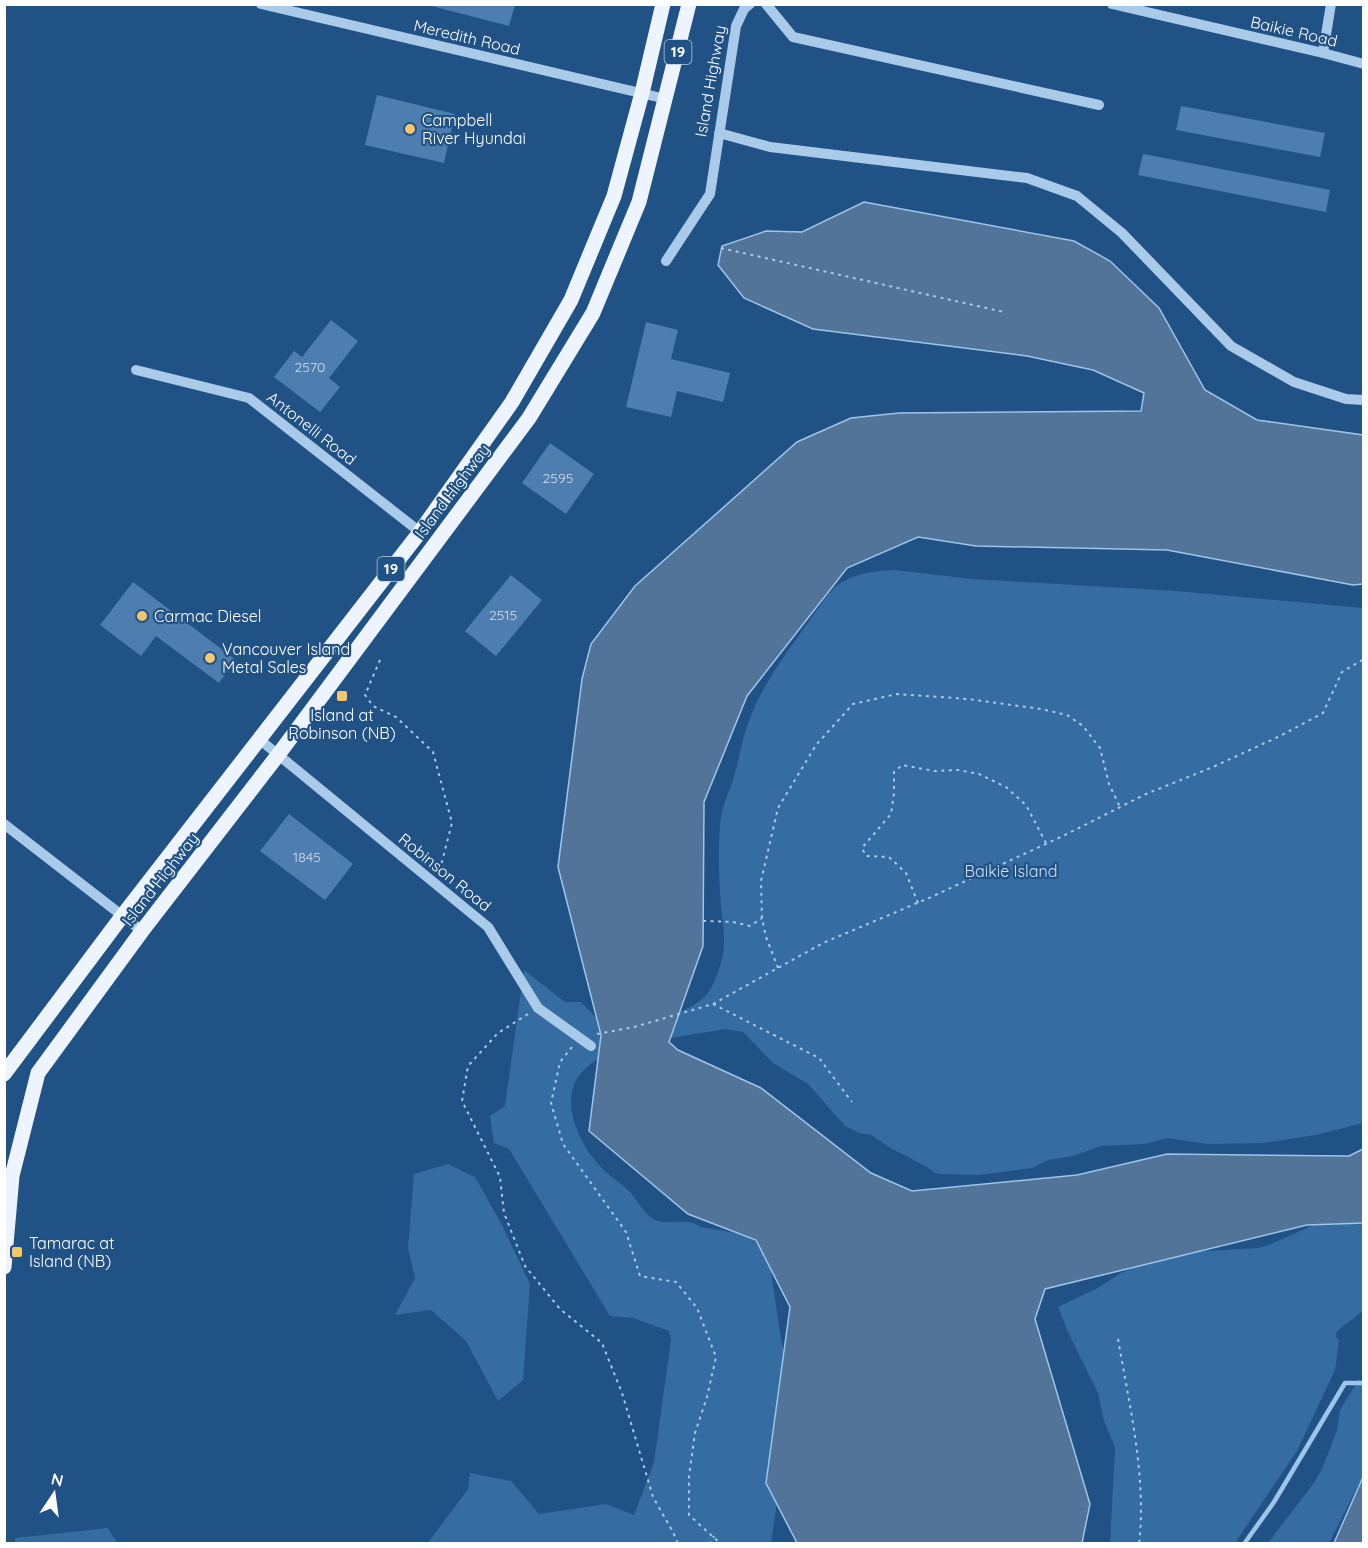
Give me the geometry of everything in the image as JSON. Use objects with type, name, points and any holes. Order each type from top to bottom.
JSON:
[{"type":"main road","name":"Island Highway","points":[[4,1074],[123,915],[420,532],[512,402],[571,300],[614,196],[663,4]]},
{"type":"main road","name":"Island Highway","points":[[4,1267],[12,1176],[38,1073],[142,931],[278,755],[529,418],[593,314],[639,202],[689,4]]},
{"type":"street","name":"Meredith Road","points":[[261,4],[666,99]]},
{"type":"street","name":"Island Highway","points":[[666,261],[710,194],[736,26],[744,9],[750,4]]},
{"type":"street","points":[[766,4],[793,37],[1099,105]]},
{"type":"street","name":"Baikie Road","points":[[1112,4],[1364,64]]},
{"type":"street","points":[[1323,53],[1331,4]]},
{"type":"street","points":[[719,133],[770,147],[1028,178],[1077,196],[1122,233],[1232,346],[1294,382],[1346,399],[1364,400]]},
{"type":"street","name":"Antonelli Road","points":[[136,370],[249,398],[420,532]]},
{"type":"street","name":"Robinson Road","points":[[259,739],[488,927],[538,1008],[591,1046]]},
{"type":"street","points":[[4,824],[142,931]]},
{"type":"path","points":[[722,248],[1004,312]]},
{"type":"path","points":[[721,1544],[689,1515],[689,1476],[695,1433],[707,1398],[716,1357],[697,1308],[676,1282],[640,1276],[626,1233],[563,1144],[550,1103],[560,1062],[580,1038],[634,1027],[713,1004],[823,943],[918,903],[1120,807],[1281,736],[1323,713],[1342,672],[1364,659]]},
{"type":"path","points":[[380,660],[365,695],[373,706],[396,717],[433,752],[452,823],[436,884]]},
{"type":"path","points":[[778,968],[766,937],[762,918],[761,881],[778,808],[816,745],[853,704],[897,694],[968,699],[1067,716],[1083,726],[1100,748],[1109,784],[1120,807]]},
{"type":"path","points":[[918,903],[906,873],[889,857],[866,856],[862,848],[891,814],[894,772],[902,765],[934,771],[958,770],[979,774],[1006,787],[1026,805],[1046,844]]},
{"type":"path","points":[[703,921],[733,922],[750,926],[762,918]]},
{"type":"path","points":[[713,1004],[819,1058],[852,1102]]},
{"type":"path","points":[[538,1008],[498,1033],[468,1066],[462,1101],[500,1177],[504,1213],[525,1266],[560,1309],[602,1343],[622,1393],[652,1497],[674,1532],[678,1544]]},
{"type":"path","points":[[1118,1339],[1134,1433],[1143,1516],[1139,1544]]},
{"type":"path","points":[[709,1544],[714,1536]]},
{"type":"green space","name":"Baikie Island","points":[[895,570],[972,579],[1176,591],[1363,608],[1363,1123],[1316,1135],[1264,1143],[1207,1144],[1168,1138],[1145,1144],[1101,1146],[1073,1156],[1048,1160],[1032,1168],[979,1175],[940,1174],[871,1135],[859,1133],[845,1126],[808,1084],[773,1063],[743,1032],[726,1029],[670,1038],[668,1017],[689,1008],[709,992],[723,955],[724,935],[719,866],[721,819],[754,707],[776,668],[835,587],[864,574]]},
{"type":"green space","points":[[524,970],[565,1002],[581,1002],[602,1024],[607,1052],[587,1067],[576,1080],[571,1105],[573,1118],[584,1144],[599,1165],[627,1189],[647,1214],[655,1220],[689,1222],[700,1227],[748,1237],[760,1244],[769,1258],[781,1339],[792,1389],[771,1543],[427,1544],[468,1489],[470,1473],[511,1481],[539,1514],[606,1504],[634,1515],[654,1462],[671,1340],[669,1331],[633,1318],[610,1316],[509,1149],[494,1143],[490,1116],[505,1106]]},
{"type":"green space","points":[[448,1164],[475,1177],[502,1225],[530,1284],[523,1380],[498,1401],[466,1341],[431,1310],[395,1315],[415,1278],[408,1248],[414,1174]]},
{"type":"green space","points":[[1363,1217],[1363,1311],[1337,1331],[1336,1337],[1339,1340],[1335,1370],[1297,1451],[1235,1543],[1110,1543],[1115,1447],[1104,1421],[1098,1393],[1058,1307],[1096,1289],[1121,1273],[1145,1263],[1188,1252],[1258,1248],[1316,1224]]},
{"type":"green space","points":[[1359,1379],[1363,1382],[1363,1476],[1329,1543],[1268,1543],[1322,1469],[1337,1430],[1340,1410]]},
{"type":"green space","points":[[108,1528],[117,1543],[15,1543],[15,1538]]},
{"type":"shaded area","points":[[864,202],[1074,241],[1110,261],[1159,308],[1205,390],[1257,420],[1363,435],[1363,584],[1353,585],[1167,550],[976,546],[918,537],[847,568],[747,696],[704,802],[703,946],[669,1042],[678,1050],[761,1088],[871,1173],[912,1191],[1077,1175],[1167,1154],[1349,1156],[1363,1149],[1363,1223],[1307,1225],[1045,1289],[1035,1319],[1090,1504],[1082,1543],[797,1543],[766,1483],[790,1307],[756,1240],[688,1214],[589,1131],[601,1035],[558,867],[582,679],[591,644],[635,586],[797,442],[851,418],[899,413],[1141,411],[1144,393],[1093,370],[1027,356],[813,329],[744,298],[718,265],[722,246],[766,231],[802,232]]},
{"type":"shaded area","points":[[1363,1477],[1363,1543],[1334,1543]]},
{"type":"building","points":[[428,5],[515,5],[509,26]]},
{"type":"building","name":"Campbell River Hyundai","points":[[377,95],[455,114],[444,163],[365,145]]},
{"type":"building","points":[[1181,106],[1325,133],[1320,157],[1176,130]]},
{"type":"building","points":[[1143,154],[1330,190],[1326,212],[1138,175]]},
{"type":"building","points":[[331,320],[358,341],[329,378],[340,387],[320,412],[274,377],[294,351],[302,357]]},
{"type":"building","points":[[646,322],[678,330],[671,359],[730,373],[723,402],[677,391],[671,417],[626,407]]},
{"type":"building","points":[[550,443],[594,474],[566,514],[522,483]]},
{"type":"building","points":[[511,575],[542,600],[496,656],[465,631]]},
{"type":"building","points":[[133,582],[236,660],[219,683],[156,636],[141,656],[100,625]]},
{"type":"building","points":[[289,814],[353,864],[325,900],[260,851]]},
{"type":"waterway","points":[[1244,1544],[1274,1502],[1345,1383],[1364,1383]]},
{"type":"place","name":"Campbell River Hyundai","points":[[410,129]]},
{"type":"place","name":"Carmac Diesel","points":[[142,616]]},
{"type":"place","name":"Vancouver Island Metal Sales","points":[[210,658]]},
{"type":"place","name":"Island at Robinson (NB)","points":[[342,696]]},
{"type":"place","name":"Tamarac at Island (NB)","points":[[17,1252]]}]
